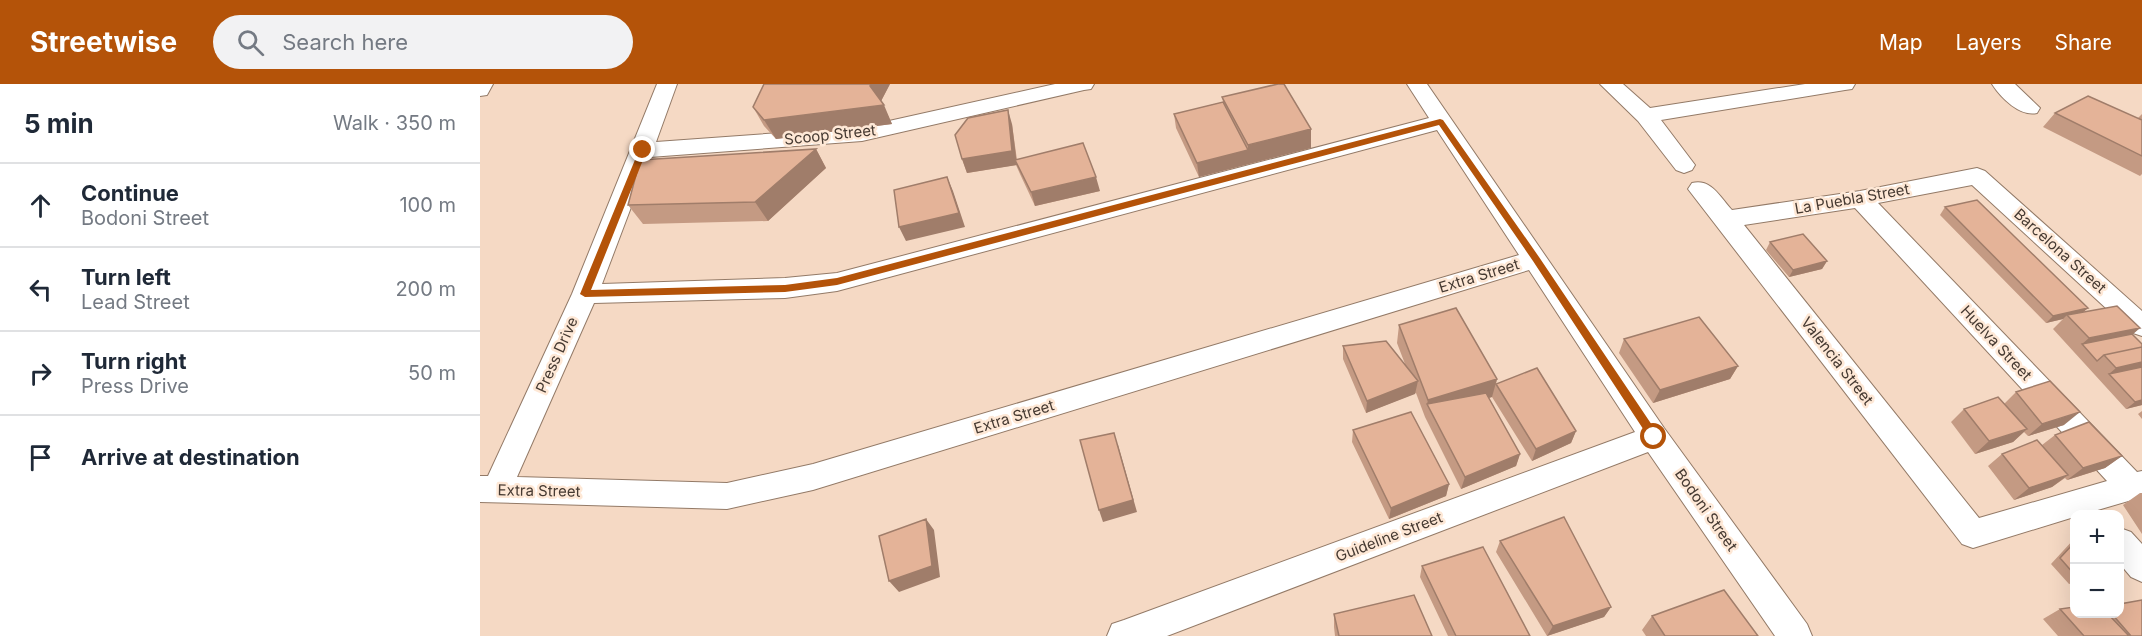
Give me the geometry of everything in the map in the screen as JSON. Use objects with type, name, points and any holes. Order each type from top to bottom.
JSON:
[{"type":"street","points":[[480,90],[483,84]]},
{"type":"street","name":"Press Drive","points":[[488,490],[585,294],[667,84]]},
{"type":"street","name":"Scoop Street","points":[[643,150],[862,135],[1084,84]]},
{"type":"street","name":"Bodoni Street","points":[[1417,84],[1440,122],[1536,259],[1654,437],[1795,636]]},
{"type":"street","points":[[1610,84],[1646,116],[1684,165]]},
{"type":"street","points":[[1646,116],[1845,84]]},
{"type":"street","points":[[2002,84],[2029,108]]},
{"type":"street","points":[[585,294],[785,288],[837,282],[1440,122]]},
{"type":"street","name":"La Puebla Street","points":[[1726,219],[1860,199],[1977,176]]},
{"type":"street","name":"Barcelona Street","points":[[1977,176],[2142,326]]},
{"type":"street","name":"Valencia Street","points":[[1700,189],[1973,534],[2089,508]]},
{"type":"street","name":"Huelva Street","points":[[1860,199],[2137,485]]},
{"type":"street","name":"Extra Street","points":[[488,490],[727,496],[803,480],[1536,259]]},
{"type":"street","name":"Guideline Street","points":[[1124,636],[1654,437]]},
{"type":"street","points":[[2089,508],[2137,485]]},
{"type":"street","points":[[2124,547],[2142,567]]},
{"type":"building","points":[[764,84],[871,84],[870,86],[884,105],[764,120],[753,107]]},
{"type":"building","points":[[1284,84],[1311,129],[1248,145],[1222,97]]},
{"type":"building","points":[[2088,96],[2142,120],[2142,156],[2055,113]]},
{"type":"building","points":[[1223,102],[1248,150],[1197,163],[1174,114]]},
{"type":"building","points":[[1008,110],[1012,151],[962,159],[955,135],[968,118]]},
{"type":"building","points":[[1083,143],[1096,177],[1031,192],[1015,160]]},
{"type":"building","points":[[816,149],[755,202],[628,205],[640,160]]},
{"type":"building","points":[[947,177],[959,213],[899,227],[894,190]]},
{"type":"building","points":[[1977,200],[2088,308],[2053,316],[1945,207]]},
{"type":"building","points":[[1803,234],[1827,261],[1793,270],[1770,242]]},
{"type":"building","points":[[2117,306],[2140,328],[2089,338],[2067,315]]},
{"type":"building","points":[[1456,308],[1497,379],[1428,400],[1399,325]]},
{"type":"building","points":[[1699,317],[1738,366],[1660,390],[1624,339]]},
{"type":"building","points":[[2132,334],[2142,344],[2142,347],[2104,355],[2097,361],[2082,344]]},
{"type":"building","points":[[1386,341],[1418,381],[1367,401],[1343,346]]},
{"type":"building","points":[[2142,347],[2142,362],[2116,368],[2104,355]]},
{"type":"building","points":[[2142,367],[2142,400],[2135,402],[2109,374]]},
{"type":"building","points":[[1537,368],[1576,431],[1536,449],[1496,384]]},
{"type":"building","points":[[2050,381],[2080,412],[2042,424],[2016,392]]},
{"type":"building","points":[[1486,393],[1520,454],[1465,477],[1427,404]]},
{"type":"building","points":[[1998,397],[2027,429],[1989,441],[1964,409]]},
{"type":"building","points":[[1411,412],[1449,484],[1391,508],[1353,430]]},
{"type":"building","points":[[2089,422],[2122,456],[2083,468],[2055,435]]},
{"type":"building","points":[[1114,433],[1133,500],[1099,510],[1080,440]]},
{"type":"building","points":[[2037,440],[2068,475],[2029,488],[2002,454]]},
{"type":"building","points":[[1564,517],[1611,607],[1553,626],[1500,541]]},
{"type":"building","points":[[926,519],[932,566],[889,581],[879,536]]},
{"type":"building","points":[[1483,547],[1530,636],[1456,636],[1422,566]]},
{"type":"building","points":[[2070,547],[2070,569],[2060,558]]},
{"type":"building","points":[[1724,590],[1758,636],[1665,636],[1652,616]]},
{"type":"building","points":[[1414,595],[1432,636],[1339,636],[1334,614]]},
{"type":"building","points":[[2142,600],[2142,636],[2131,636],[2115,618],[2124,618],[2124,603]]},
{"type":"building","points":[[2070,608],[2070,618],[2112,618],[2129,636],[2084,636],[2060,609]]},
{"type":"route","points":[[643,150],[585,294],[785,288],[837,282],[1440,122],[1536,259],[1654,437]]}]
